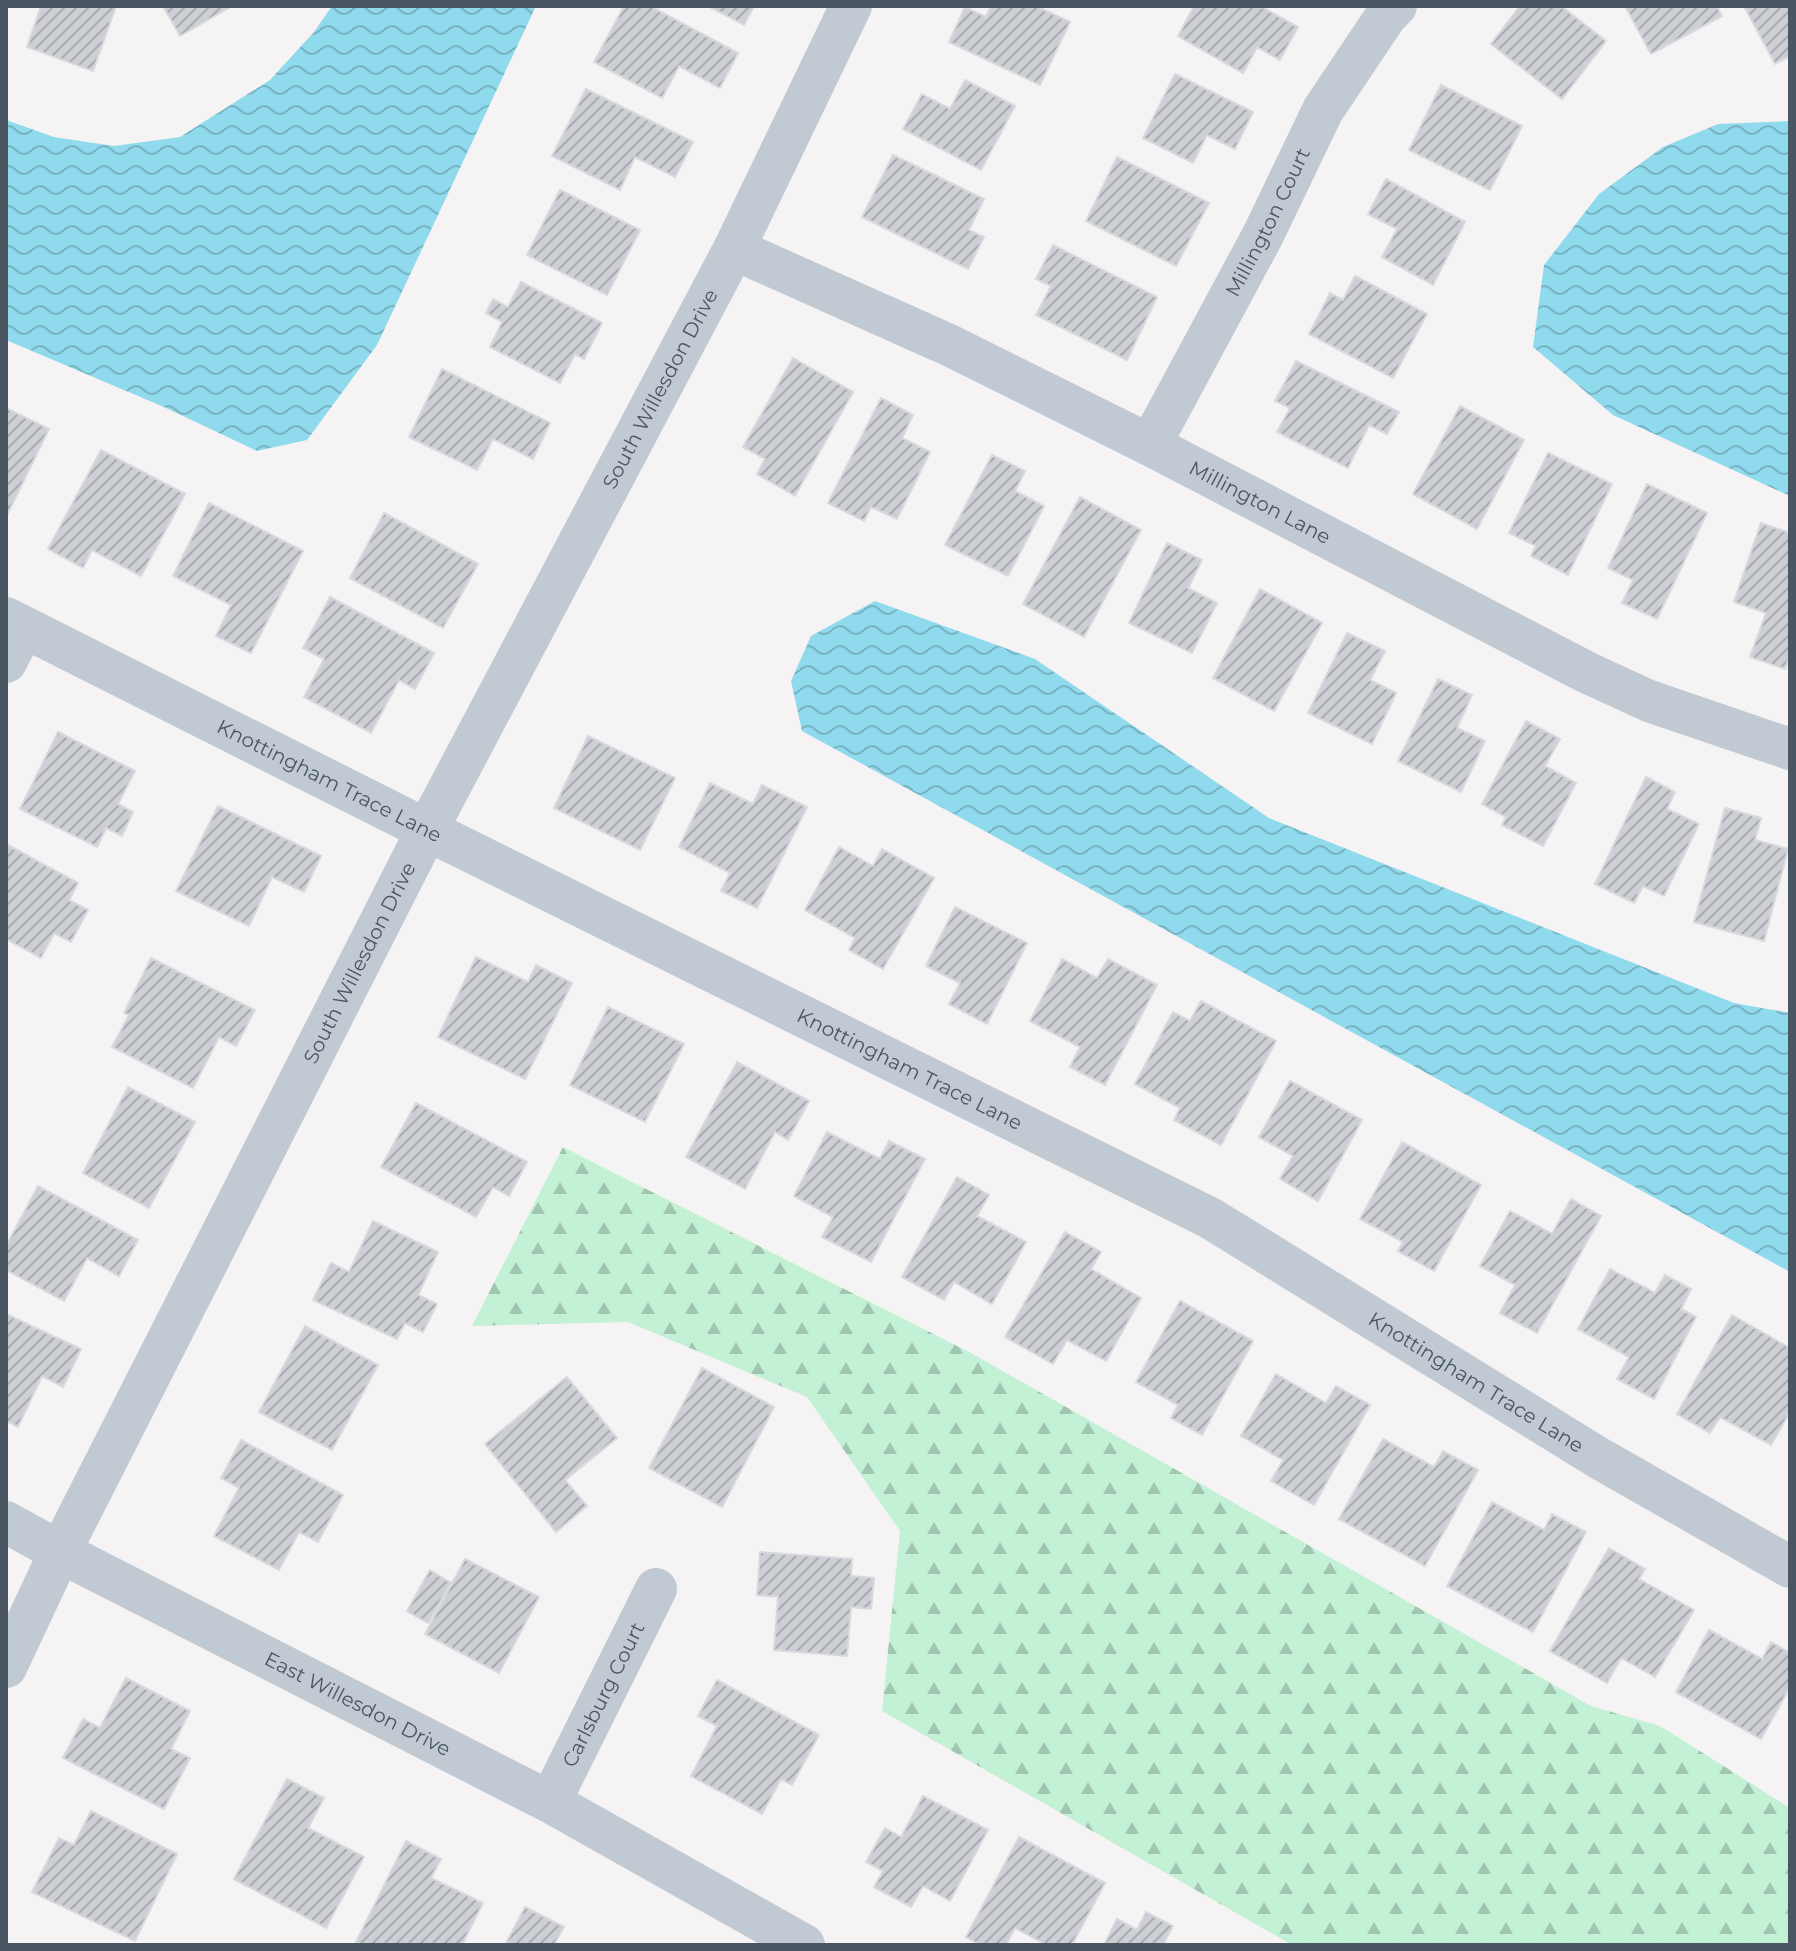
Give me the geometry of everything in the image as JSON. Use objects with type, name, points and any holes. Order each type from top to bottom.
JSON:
[{"type":"street","name":"South Willesdon Drive","points":[[6,1667],[60,1552],[427,830],[734,249],[851,6]]},
{"type":"street","name":"Millington Court","points":[[1150,445],[1263,235],[1323,110],[1386,16],[1396,6]]},
{"type":"street","name":"Millington Lane","points":[[734,249],[951,346],[1150,445],[1586,672],[1649,701],[1790,749]]},
{"type":"street","name":"Knottingham Trace Lane","points":[[12,635],[427,830],[1210,1218],[1597,1457],[1790,1567]]},
{"type":"street","name":"East Willesdon Drive","points":[[6,1522],[550,1802],[804,1945]]},
{"type":"street","name":"Carlsburg Court","points":[[550,1802],[656,1589]]},
{"type":"green space","points":[[563,1147],[971,1353],[1591,1706],[1660,1726],[1790,1808],[1790,1945],[1292,1945],[882,1711],[900,1531],[807,1397],[628,1322],[472,1326]]},
{"type":"water","points":[[332,6],[536,6],[377,345],[307,440],[257,451],[164,407],[6,340],[6,120],[54,137],[114,146],[180,137],[270,80],[314,32]]},
{"type":"water","points":[[1790,121],[1790,496],[1613,415],[1533,347],[1544,265],[1599,194],[1663,147],[1718,124]]},
{"type":"water","points":[[875,601],[1035,659],[1269,818],[1734,1003],[1790,1013],[1790,1272],[802,731],[791,681],[811,636]]},
{"type":"building","points":[[41,6],[116,6],[93,71],[27,47]]},
{"type":"building","points":[[163,6],[232,6],[180,36]]},
{"type":"building","points":[[624,6],[650,6],[738,53],[720,88],[679,66],[662,98],[594,62]]},
{"type":"building","points":[[708,6],[754,6],[744,25]]},
{"type":"building","points":[[991,6],[1036,6],[1070,22],[1040,85],[949,42],[965,7],[986,17]]},
{"type":"building","points":[[1194,6],[1260,6],[1298,27],[1280,60],[1257,47],[1243,73],[1178,36]]},
{"type":"building","points":[[1520,6],[1561,6],[1606,41],[1562,99],[1491,44]]},
{"type":"building","points":[[1625,6],[1717,6],[1722,16],[1651,54]]},
{"type":"building","points":[[1744,6],[1790,6],[1790,56],[1775,64]]},
{"type":"building","points":[[1175,74],[1253,112],[1235,149],[1207,135],[1193,163],[1143,138]]},
{"type":"building","points":[[965,80],[1015,106],[981,170],[903,129],[922,94],[950,109]]},
{"type":"building","points":[[1441,85],[1522,126],[1490,190],[1409,150]]},
{"type":"building","points":[[586,89],[693,142],[675,177],[635,157],[620,190],[552,156]]},
{"type":"building","points":[[893,155],[984,199],[969,230],[984,237],[968,269],[862,217]]},
{"type":"building","points":[[1117,157],[1209,203],[1176,266],[1086,221]]},
{"type":"building","points":[[1386,179],[1465,222],[1433,285],[1382,257],[1397,229],[1368,214]]},
{"type":"building","points":[[560,190],[640,230],[607,295],[527,255]]},
{"type":"building","points":[[1053,245],[1157,297],[1127,360],[1036,315],[1051,286],[1036,279]]},
{"type":"building","points":[[1355,276],[1427,314],[1393,378],[1309,334],[1330,293],[1343,300]]},
{"type":"building","points":[[521,282],[602,323],[584,359],[575,354],[560,383],[490,347],[502,322],[486,313],[493,299],[508,307]]},
{"type":"building","points":[[793,358],[853,392],[795,496],[757,474],[765,459],[743,447]]},
{"type":"building","points":[[1296,361],[1399,412],[1387,434],[1369,425],[1348,468],[1277,432],[1290,408],[1275,401]]},
{"type":"building","points":[[442,369],[550,423],[533,459],[493,439],[477,470],[409,437]]},
{"type":"building","points":[[881,398],[913,415],[902,438],[930,452],[897,519],[871,507],[864,521],[828,503]]},
{"type":"building","points":[[1460,406],[1524,440],[1477,529],[1413,494]]},
{"type":"building","points":[[6,408],[49,429],[6,517]]},
{"type":"building","points":[[101,450],[185,494],[141,576],[92,550],[83,568],[48,549]]},
{"type":"building","points":[[1548,453],[1612,484],[1568,575],[1531,556],[1536,546],[1509,533]]},
{"type":"building","points":[[992,455],[1025,471],[1015,491],[1044,506],[1008,576],[945,545]]},
{"type":"building","points":[[1647,484],[1707,513],[1657,619],[1622,603],[1633,580],[1608,568]]},
{"type":"building","points":[[1080,497],[1141,530],[1084,637],[1023,604]]},
{"type":"building","points":[[209,503],[303,551],[251,653],[216,636],[231,605],[173,576]]},
{"type":"building","points":[[384,513],[478,564],[443,628],[350,578]]},
{"type":"building","points":[[1761,523],[1790,533],[1790,655],[1785,669],[1750,657],[1766,613],[1734,602]]},
{"type":"building","points":[[1167,543],[1202,560],[1188,588],[1217,603],[1192,653],[1129,623]]},
{"type":"building","points":[[1260,589],[1322,623],[1274,711],[1213,678]]},
{"type":"building","points":[[330,597],[434,653],[415,689],[399,680],[371,733],[304,697],[324,659],[303,648]]},
{"type":"building","points":[[1347,633],[1385,651],[1370,680],[1396,693],[1372,744],[1308,713]]},
{"type":"building","points":[[1438,679],[1472,695],[1457,728],[1485,741],[1461,792],[1398,761]]},
{"type":"building","points":[[1526,721],[1560,739],[1545,766],[1576,783],[1543,846],[1502,825],[1506,817],[1482,804]]},
{"type":"building","points":[[58,732],[135,771],[118,804],[133,812],[122,836],[106,828],[97,847],[20,809]]},
{"type":"building","points":[[588,736],[675,778],[640,850],[554,808]]},
{"type":"building","points":[[1646,777],[1675,792],[1667,809],[1699,824],[1664,896],[1643,886],[1634,903],[1595,884]]},
{"type":"building","points":[[710,783],[753,804],[762,785],[807,807],[757,908],[721,891],[730,873],[679,847]]},
{"type":"building","points":[[218,806],[321,856],[304,892],[272,877],[249,926],[176,891]]},
{"type":"building","points":[[1725,808],[1761,818],[1755,840],[1788,849],[1764,941],[1694,922]]},
{"type":"building","points":[[6,844],[78,883],[69,900],[88,910],[71,942],[54,933],[41,958],[6,939]]},
{"type":"building","points":[[839,847],[873,866],[882,849],[934,878],[883,969],[849,950],[855,938],[805,910]]},
{"type":"building","points":[[955,907],[1027,943],[987,1024],[949,1004],[960,983],[926,966]]},
{"type":"building","points":[[476,957],[528,982],[536,965],[572,983],[525,1079],[438,1037]]},
{"type":"building","points":[[151,958],[255,1010],[236,1046],[219,1037],[193,1088],[112,1047],[129,1015],[124,1013]]},
{"type":"building","points":[[1062,959],[1097,978],[1108,959],[1157,985],[1105,1085],[1070,1067],[1080,1047],[1030,1021]]},
{"type":"building","points":[[1201,1001],[1276,1041],[1221,1145],[1174,1120],[1180,1108],[1135,1084],[1173,1012],[1190,1021]]},
{"type":"building","points":[[608,1007],[684,1044],[645,1122],[570,1085]]},
{"type":"building","points":[[737,1062],[809,1101],[788,1140],[775,1132],[745,1189],[686,1157]]},
{"type":"building","points":[[1290,1081],[1362,1120],[1318,1201],[1280,1179],[1293,1156],[1259,1137]]},
{"type":"building","points":[[128,1087],[195,1122],[149,1208],[83,1173]]},
{"type":"building","points":[[416,1103],[527,1162],[509,1196],[493,1187],[476,1217],[381,1167]]},
{"type":"building","points":[[827,1132],[880,1159],[889,1141],[925,1159],[871,1262],[822,1237],[833,1217],[794,1196]]},
{"type":"building","points":[[1402,1142],[1481,1185],[1434,1271],[1398,1251],[1403,1242],[1360,1219]]},
{"type":"building","points":[[957,1177],[989,1195],[977,1216],[1026,1242],[992,1304],[954,1282],[944,1300],[902,1277]]},
{"type":"building","points":[[38,1186],[138,1240],[119,1276],[87,1258],[64,1301],[6,1270],[6,1246]]},
{"type":"building","points":[[1571,1199],[1601,1216],[1537,1333],[1500,1313],[1515,1285],[1480,1266],[1510,1211],[1552,1234]]},
{"type":"building","points":[[373,1221],[438,1252],[418,1295],[437,1304],[423,1332],[405,1323],[397,1339],[313,1300],[331,1263],[349,1272]]},
{"type":"building","points":[[1065,1232],[1101,1252],[1091,1269],[1141,1298],[1106,1361],[1067,1340],[1053,1364],[1005,1337]]},
{"type":"building","points":[[1610,1269],[1655,1293],[1665,1275],[1691,1289],[1681,1309],[1696,1317],[1654,1399],[1617,1379],[1629,1357],[1578,1329]]},
{"type":"building","points":[[1180,1301],[1253,1341],[1202,1435],[1171,1418],[1178,1405],[1136,1382]]},
{"type":"building","points":[[6,1314],[81,1349],[63,1387],[42,1376],[18,1427],[6,1421]]},
{"type":"building","points":[[1732,1315],[1790,1348],[1790,1412],[1771,1445],[1720,1417],[1710,1433],[1677,1414]]},
{"type":"building","points":[[305,1326],[378,1365],[332,1450],[259,1412]]},
{"type":"building","points":[[702,1368],[774,1407],[722,1507],[649,1468]]},
{"type":"building","points":[[1276,1374],[1326,1403],[1336,1386],[1370,1405],[1314,1505],[1271,1481],[1283,1460],[1241,1436]]},
{"type":"building","points":[[567,1377],[617,1438],[565,1480],[587,1506],[556,1532],[485,1444]]},
{"type":"building","points":[[1383,1439],[1434,1467],[1443,1451],[1478,1470],[1425,1566],[1339,1519]]},
{"type":"building","points":[[241,1440],[343,1495],[318,1542],[299,1532],[279,1570],[214,1536],[239,1488],[221,1478]]},
{"type":"building","points":[[1492,1502],[1544,1530],[1552,1514],[1586,1532],[1533,1632],[1447,1586]]},
{"type":"building","points":[[1609,1548],[1645,1569],[1639,1579],[1694,1610],[1655,1677],[1621,1658],[1607,1683],[1550,1651]]},
{"type":"building","points":[[760,1552],[852,1559],[851,1576],[874,1578],[871,1609],[851,1607],[847,1656],[774,1650],[778,1597],[757,1595]]},
{"type":"building","points":[[465,1559],[539,1597],[499,1673],[425,1634]]},
{"type":"building","points":[[430,1570],[451,1583],[428,1623],[407,1611]]},
{"type":"building","points":[[1709,1630],[1762,1659],[1771,1642],[1790,1653],[1790,1687],[1761,1739],[1676,1692]]},
{"type":"building","points":[[126,1678],[190,1711],[171,1749],[190,1758],[164,1809],[63,1758],[83,1719],[100,1728]]},
{"type":"building","points":[[717,1680],[819,1735],[792,1785],[781,1779],[762,1814],[691,1776],[717,1726],[698,1716]]},
{"type":"building","points":[[287,1779],[324,1798],[308,1828],[364,1857],[326,1928],[234,1879]]},
{"type":"building","points":[[923,1796],[988,1830],[950,1901],[923,1886],[911,1907],[874,1887],[883,1871],[866,1862],[885,1828],[901,1837]]},
{"type":"building","points":[[91,1811],[177,1854],[135,1941],[32,1892],[59,1838],[74,1845]]},
{"type":"building","points":[[1019,1837],[1105,1883],[1072,1945],[1047,1945],[1015,1928],[1006,1945],[980,1945],[966,1937]]},
{"type":"building","points":[[406,1841],[441,1859],[431,1878],[483,1903],[462,1945],[362,1945],[356,1942]]},
{"type":"building","points":[[525,1907],[564,1927],[555,1943],[559,1945],[505,1945]]},
{"type":"building","points":[[1146,1912],[1173,1926],[1163,1945],[1104,1945],[1117,1919],[1137,1930]]}]
